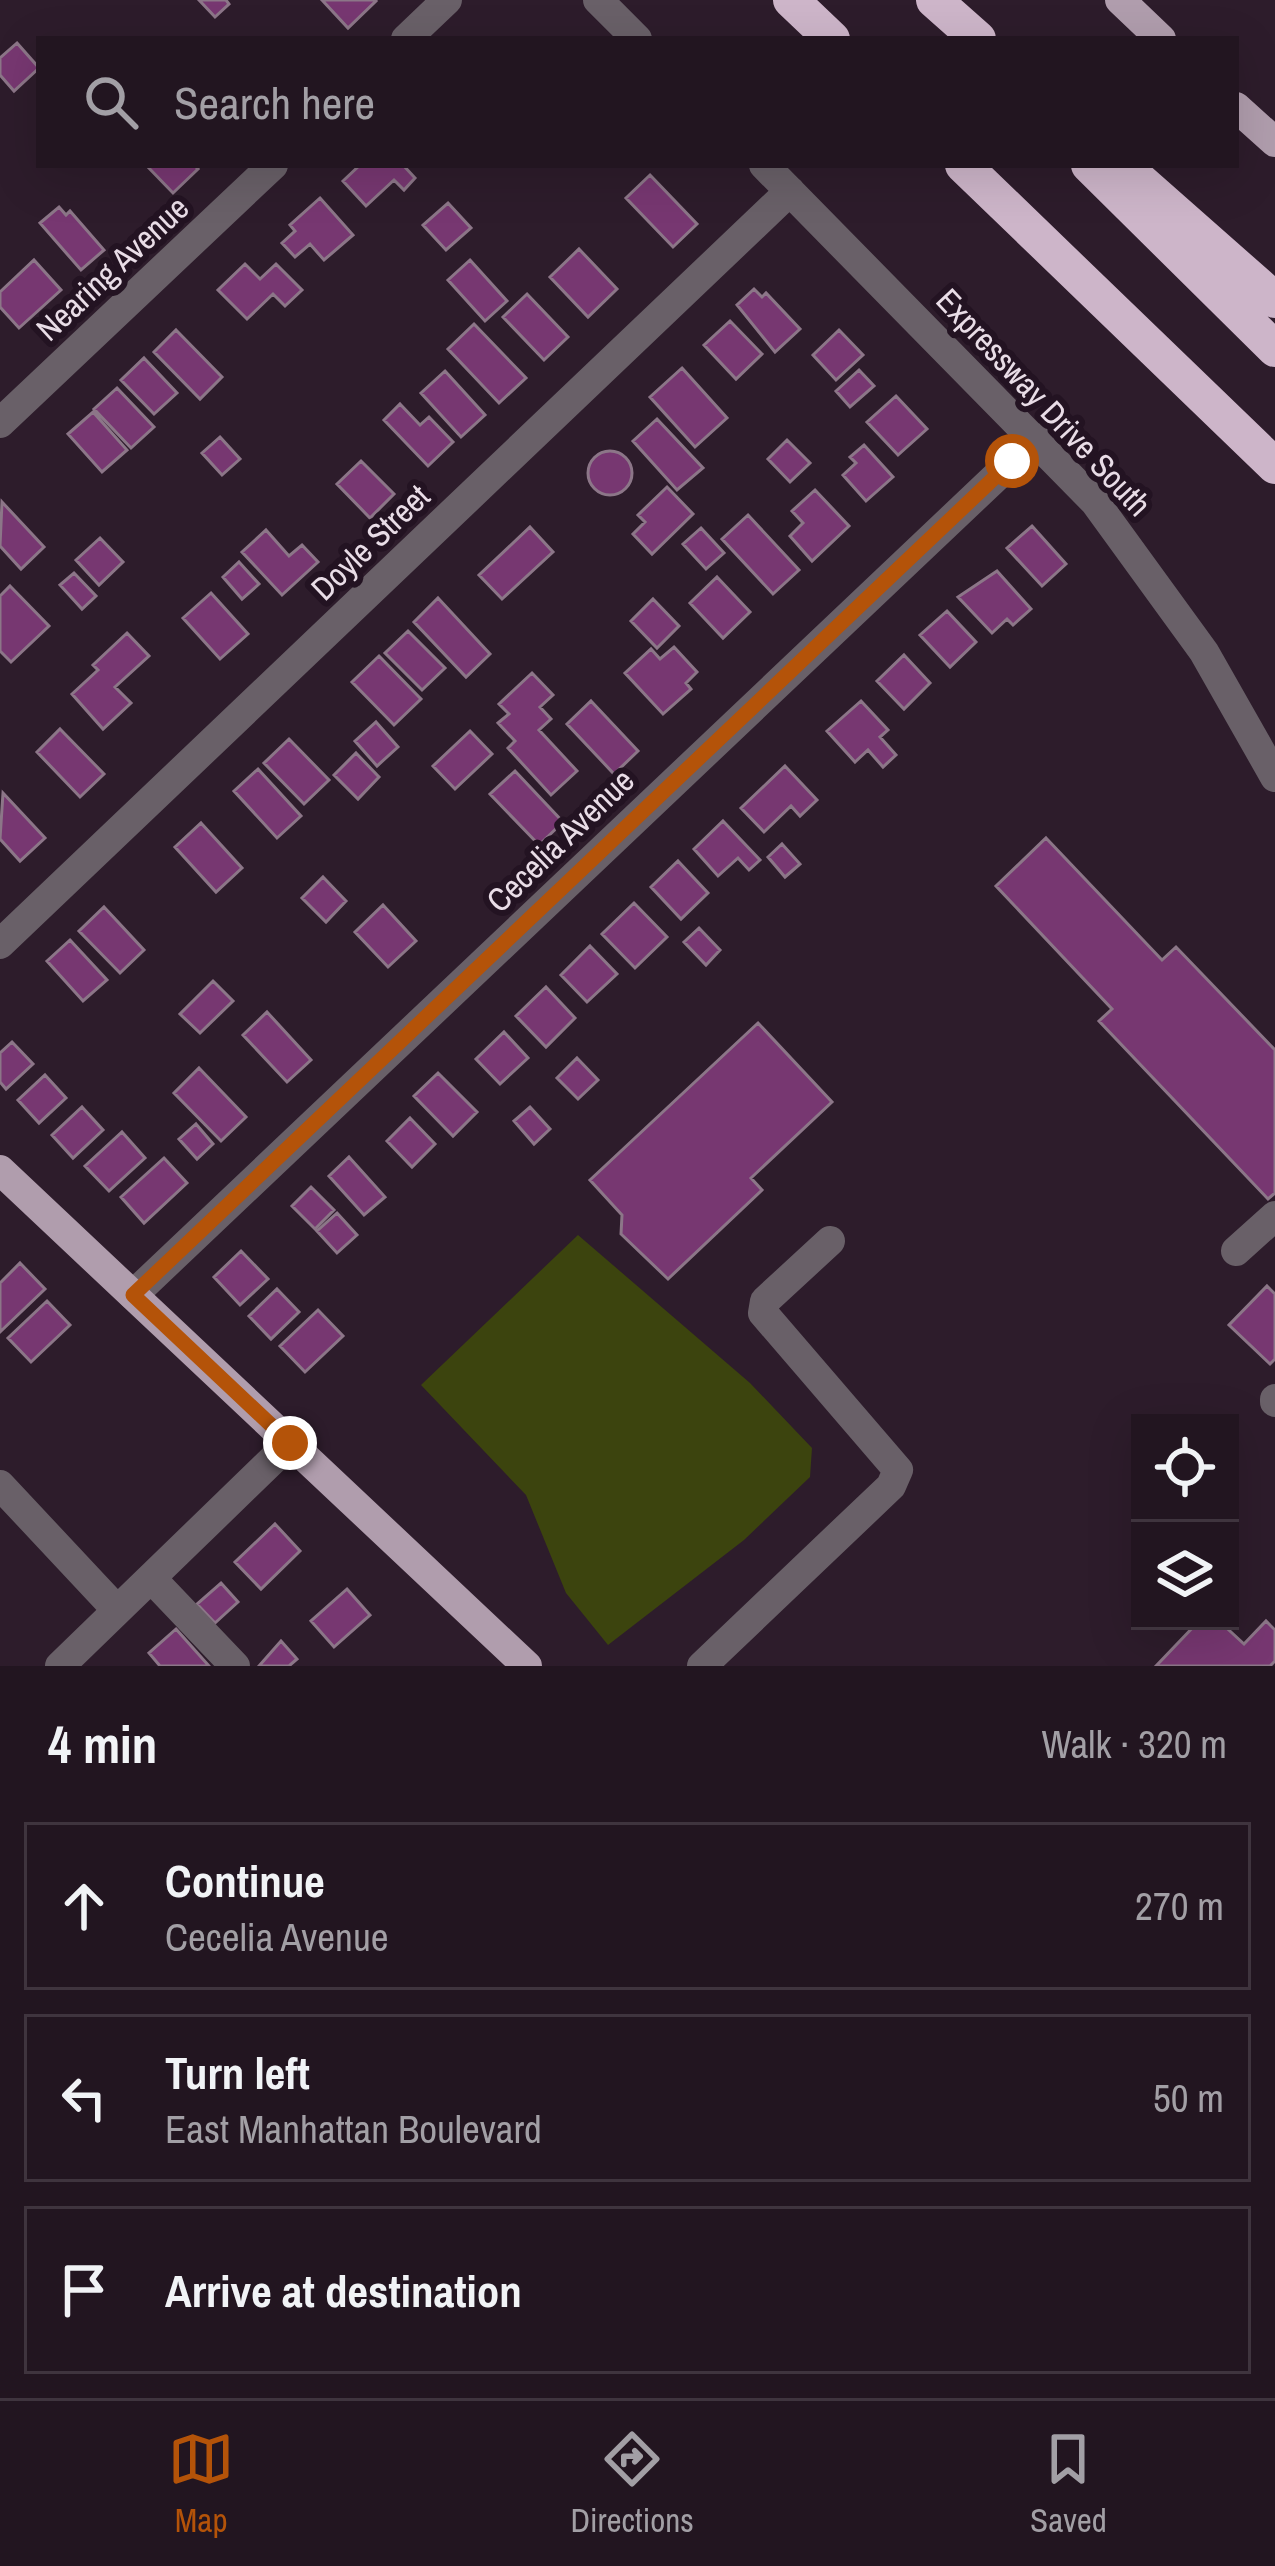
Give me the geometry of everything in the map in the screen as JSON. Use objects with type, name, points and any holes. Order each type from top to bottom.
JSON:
[{"type":"highway","points":[[791,0],[829,36]]},
{"type":"highway","points":[[922,0],[959,36]]},
{"type":"highway","points":[[934,0],[975,36]]},
{"type":"highway","points":[[966,168],[1275,466]]},
{"type":"highway","points":[[1092,168],[1275,349]]},
{"type":"highway","points":[[1125,168],[1275,300]]},
{"type":"main road","points":[[1120,0],[1158,36]]},
{"type":"main road","points":[[1239,110],[1275,142]]},
{"type":"main road","points":[[0,1170],[527,1666]]},
{"type":"street","points":[[409,36],[447,0]]},
{"type":"street","points":[[598,0],[634,36]]},
{"type":"street","name":"Nearing Avenue","points":[[0,423],[269,168]]},
{"type":"street","name":"Expressway Drive South","points":[[767,168],[1037,438],[1136,554],[1204,652],[1275,777]]},
{"type":"street","name":"Doyle Street","points":[[0,944],[790,191]]},
{"type":"street","name":"Cecelia Avenue","points":[[133,1295],[1037,438]]},
{"type":"street","points":[[1236,1251],[1275,1216]]},
{"type":"street","points":[[702,1666],[891,1486],[898,1470],[763,1313],[765,1301],[830,1241]]},
{"type":"street","points":[[60,1666],[290,1443]]},
{"type":"street","points":[[0,1486],[117,1610]]},
{"type":"street","points":[[152,1578],[235,1666]]},
{"type":"green space","points":[[578,1235],[750,1383],[812,1448],[810,1477],[744,1540],[608,1645],[566,1593],[526,1495],[421,1385]]},
{"type":"building","points":[[199,0],[226,0],[229,4],[215,17]]},
{"type":"building","points":[[322,0],[375,0],[376,1],[348,28]]},
{"type":"building","points":[[17,43],[36,71],[14,91],[0,75],[0,58]]},
{"type":"building","points":[[149,168],[198,169],[173,193]]},
{"type":"building","points":[[357,168],[406,168],[415,178],[404,190],[394,180],[366,206],[343,181]]},
{"type":"building","points":[[650,175],[697,224],[673,247],[626,198]]},
{"type":"building","points":[[320,198],[353,235],[324,260],[310,244],[295,257],[282,243],[295,231],[290,225]]},
{"type":"building","points":[[448,203],[471,228],[446,250],[423,225]]},
{"type":"building","points":[[59,207],[66,215],[70,211],[104,250],[81,270],[40,223]]},
{"type":"building","points":[[579,249],[617,289],[588,317],[550,277]]},
{"type":"building","points":[[34,260],[61,290],[19,328],[0,307],[0,292]]},
{"type":"building","points":[[470,260],[507,301],[485,321],[448,280]]},
{"type":"building","points":[[245,264],[260,279],[276,264],[302,290],[285,306],[273,294],[247,319],[218,290]]},
{"type":"building","points":[[754,289],[762,297],[766,293],[800,329],[775,352],[737,305]]},
{"type":"building","points":[[527,294],[568,337],[544,360],[503,317]]},
{"type":"building","points":[[730,321],[762,354],[736,379],[704,345]]},
{"type":"building","points":[[474,324],[526,378],[499,403],[448,349]]},
{"type":"building","points":[[176,330],[222,377],[200,399],[154,352]]},
{"type":"building","points":[[839,330],[863,355],[836,380],[813,355]]},
{"type":"building","points":[[144,358],[177,393],[154,414],[121,380]]},
{"type":"building","points":[[682,368],[727,418],[695,447],[650,397]]},
{"type":"building","points":[[859,370],[874,386],[850,407],[836,391]]},
{"type":"building","points":[[445,371],[485,415],[461,437],[421,393]]},
{"type":"building","points":[[117,388],[154,427],[131,448],[94,409]]},
{"type":"building","points":[[896,396],[927,429],[898,455],[867,422]]},
{"type":"building","points":[[400,404],[420,425],[429,417],[453,442],[428,466],[384,420]]},
{"type":"building","points":[[93,412],[127,450],[102,472],[68,434]]},
{"type":"building","points":[[657,419],[703,468],[677,490],[633,441]]},
{"type":"building","points":[[220,437],[240,459],[222,475],[202,453]]},
{"type":"building","points":[[787,440],[810,463],[790,482],[768,459]]},
{"type":"building","points":[[864,445],[893,477],[866,501],[843,475],[856,463],[850,457]]},
{"type":"building","points":[[610,451],[626,457],[632,473],[626,489],[610,495],[594,489],[588,473],[594,457]]},
{"type":"building","points":[[361,461],[394,494],[370,518],[337,484]]},
{"type":"building","points":[[667,487],[693,514],[652,554],[633,534],[645,522],[638,515]]},
{"type":"building","points":[[815,490],[849,526],[812,561],[790,536],[803,523],[792,511]]},
{"type":"building","points":[[2,502],[44,547],[21,569],[0,546]]},
{"type":"building","points":[[748,515],[799,570],[773,594],[722,539]]},
{"type":"building","points":[[1032,526],[1066,564],[1042,586],[1007,548]]},
{"type":"building","points":[[530,527],[553,552],[502,599],[479,575]]},
{"type":"building","points":[[701,528],[724,553],[706,569],[683,544]]},
{"type":"building","points":[[266,530],[289,556],[302,545],[318,562],[282,595],[242,552]]},
{"type":"building","points":[[100,538],[123,562],[99,585],[76,560]]},
{"type":"building","points":[[239,562],[259,584],[242,599],[223,577]]},
{"type":"building","points":[[997,571],[1031,609],[1013,625],[1007,619],[992,633],[958,597]]},
{"type":"building","points":[[74,573],[96,596],[82,609],[60,585]]},
{"type":"building","points":[[717,577],[750,612],[723,638],[690,603]]},
{"type":"building","points":[[10,586],[49,626],[11,662],[0,651],[0,596]]},
{"type":"building","points":[[211,593],[248,634],[220,659],[183,618]]},
{"type":"building","points":[[438,598],[490,654],[466,677],[414,622]]},
{"type":"building","points":[[653,599],[679,626],[657,648],[631,621]]},
{"type":"building","points":[[947,611],[976,642],[950,667],[920,635]]},
{"type":"building","points":[[408,631],[445,668],[422,690],[385,653]]},
{"type":"building","points":[[127,633],[149,656],[115,687],[131,703],[103,729],[72,694],[98,670],[93,665]]},
{"type":"building","points":[[674,647],[697,672],[686,683],[691,689],[663,714],[625,673],[651,649],[660,659]]},
{"type":"building","points":[[904,655],[930,683],[904,709],[877,681]]},
{"type":"building","points":[[379,656],[421,699],[394,725],[352,682]]},
{"type":"building","points":[[532,673],[553,695],[540,707],[551,719],[539,730],[577,771],[551,795],[508,748],[515,741],[498,723],[509,714],[499,704]]},
{"type":"building","points":[[591,701],[638,751],[614,774],[567,724]]},
{"type":"building","points":[[861,701],[888,730],[880,737],[896,755],[883,767],[868,750],[855,762],[827,731]]},
{"type":"building","points":[[376,722],[398,747],[377,766],[355,741]]},
{"type":"building","points":[[60,729],[104,774],[80,797],[37,752]]},
{"type":"building","points":[[470,731],[492,754],[455,789],[433,766]]},
{"type":"building","points":[[289,739],[329,780],[304,804],[264,763]]},
{"type":"building","points":[[356,753],[379,777],[358,799],[334,775]]},
{"type":"building","points":[[785,766],[817,800],[800,816],[791,806],[764,832],[741,808]]},
{"type":"building","points":[[258,769],[301,816],[277,838],[234,791]]},
{"type":"building","points":[[515,771],[563,822],[539,845],[490,794]]},
{"type":"building","points":[[3,793],[45,838],[20,861],[0,839]]},
{"type":"building","points":[[723,821],[760,860],[749,870],[738,858],[718,876],[694,849]]},
{"type":"building","points":[[201,823],[242,868],[216,892],[175,847]]},
{"type":"building","points":[[1046,838],[1162,960],[1176,947],[1275,1050],[1275,1193],[1268,1199],[1099,1021],[1112,1009],[996,886]]},
{"type":"building","points":[[782,844],[800,864],[785,877],[768,857]]},
{"type":"building","points":[[678,861],[708,893],[681,919],[651,887]]},
{"type":"building","points":[[323,877],[346,901],[326,922],[302,898]]},
{"type":"building","points":[[634,903],[667,937],[635,968],[602,934]]},
{"type":"building","points":[[383,905],[416,941],[388,967],[355,932]]},
{"type":"building","points":[[104,907],[144,950],[120,973],[79,931]]},
{"type":"building","points":[[699,928],[720,950],[706,965],[684,942]]},
{"type":"building","points":[[70,940],[107,980],[83,1001],[47,961]]},
{"type":"building","points":[[590,946],[617,974],[587,1002],[561,975]]},
{"type":"building","points":[[213,981],[233,1001],[200,1033],[180,1014]]},
{"type":"building","points":[[546,987],[575,1018],[546,1047],[516,1016]]},
{"type":"building","points":[[267,1012],[311,1060],[287,1082],[243,1035]]},
{"type":"building","points":[[758,1023],[832,1102],[751,1178],[762,1190],[668,1279],[621,1234],[622,1215],[590,1180]]},
{"type":"building","points":[[504,1032],[528,1058],[500,1084],[476,1059]]},
{"type":"building","points":[[12,1042],[33,1064],[6,1089],[0,1082],[0,1053]]},
{"type":"building","points":[[577,1058],[598,1080],[578,1099],[557,1078]]},
{"type":"building","points":[[199,1068],[246,1117],[221,1141],[174,1093]]},
{"type":"building","points":[[438,1073],[477,1112],[453,1136],[414,1096]]},
{"type":"building","points":[[45,1075],[66,1098],[39,1123],[18,1100]]},
{"type":"building","points":[[82,1107],[103,1130],[73,1158],[52,1135]]},
{"type":"building","points":[[530,1107],[550,1129],[534,1144],[514,1121]]},
{"type":"building","points":[[410,1118],[435,1144],[412,1167],[387,1141]]},
{"type":"building","points":[[196,1124],[213,1144],[197,1159],[179,1139]]},
{"type":"building","points":[[122,1132],[145,1158],[109,1191],[85,1166]]},
{"type":"building","points":[[349,1157],[385,1197],[364,1215],[329,1176]]},
{"type":"building","points":[[164,1158],[187,1183],[144,1223],[121,1197]]},
{"type":"building","points":[[311,1187],[334,1210],[315,1229],[292,1206]]},
{"type":"building","points":[[337,1213],[357,1235],[337,1253],[317,1231]]},
{"type":"building","points":[[241,1251],[268,1279],[240,1305],[214,1277]]},
{"type":"building","points":[[20,1263],[45,1289],[0,1332],[0,1283]]},
{"type":"building","points":[[1267,1286],[1275,1294],[1275,1359],[1270,1364],[1229,1325]]},
{"type":"building","points":[[277,1289],[299,1312],[271,1339],[249,1316]]},
{"type":"building","points":[[47,1301],[70,1325],[31,1362],[8,1338]]},
{"type":"building","points":[[318,1310],[343,1336],[305,1372],[280,1346]]},
{"type":"building","points":[[275,1524],[300,1551],[261,1589],[235,1562]]},
{"type":"building","points":[[221,1583],[238,1602],[215,1623],[197,1604]]},
{"type":"building","points":[[347,1589],[370,1615],[334,1647],[311,1621]]},
{"type":"building","points":[[1266,1621],[1275,1630],[1275,1661],[1270,1666],[1156,1666],[1190,1630],[1229,1630],[1244,1644]]},
{"type":"building","points":[[176,1629],[209,1666],[160,1666],[149,1653]]},
{"type":"building","points":[[281,1641],[297,1659],[289,1666],[259,1666]]},
{"type":"route","points":[[290,1443],[133,1295],[1012,461]]}]
